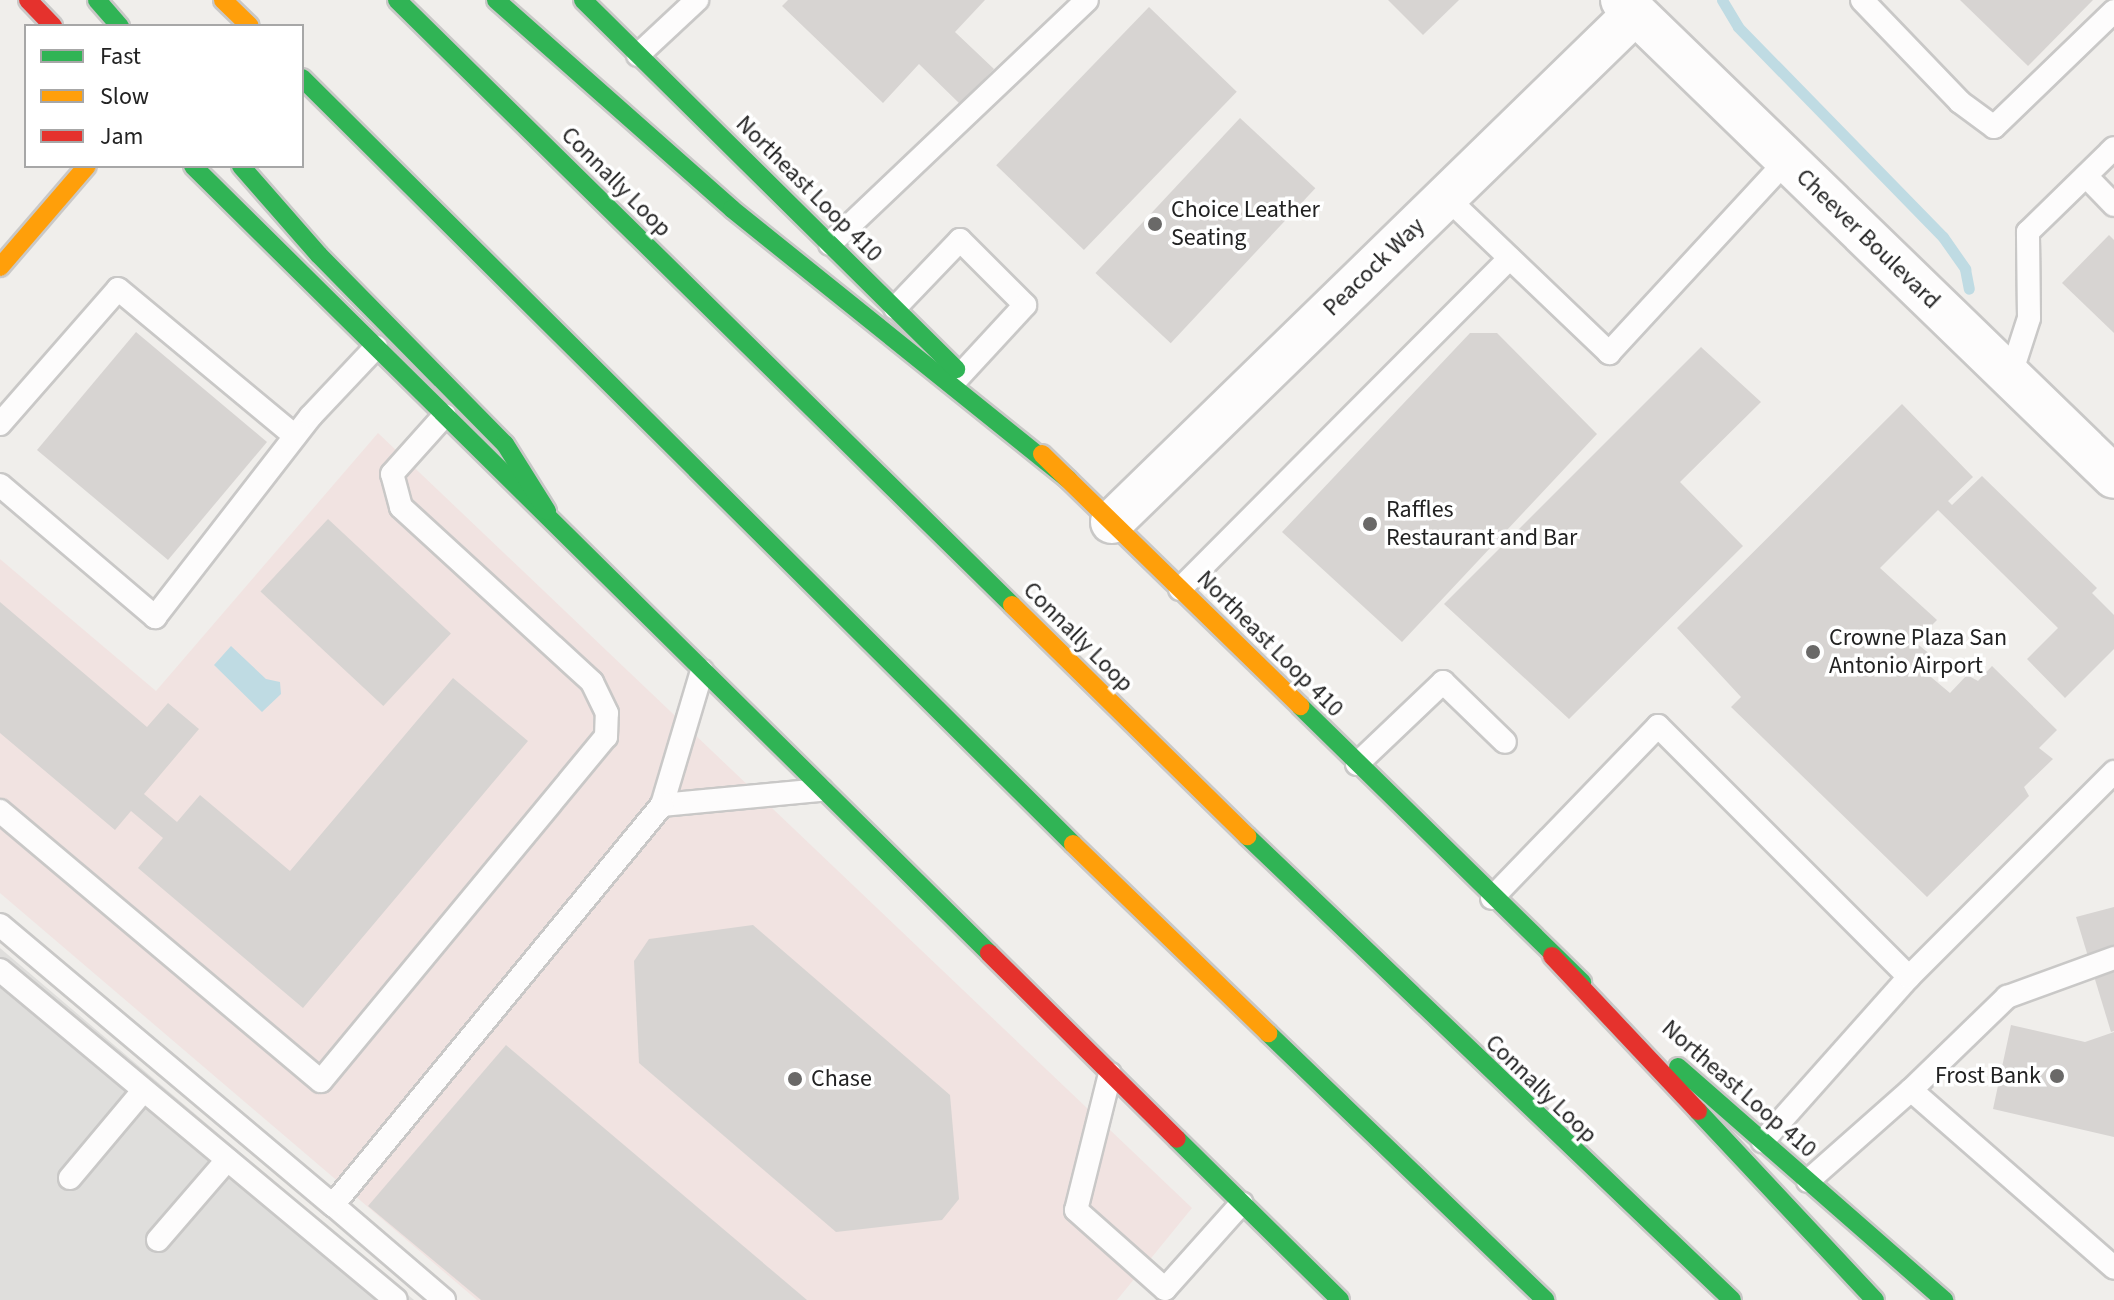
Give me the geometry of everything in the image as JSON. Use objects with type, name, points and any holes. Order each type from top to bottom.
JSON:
[{"type":"main road","points":[[28,0],[51,24]]},
{"type":"main road","points":[[97,0],[118,24]]},
{"type":"main road","points":[[223,0],[248,24]]},
{"type":"main road","name":"Connally Loop","points":[[397,0],[1277,866],[1732,1300]]},
{"type":"main road","points":[[496,0],[732,209],[956,380]]},
{"type":"main road","name":"Northeast Loop 410","points":[[583,0],[895,308],[956,380],[1069,480],[1552,956],[1944,1300]]},
{"type":"main road","points":[[304,80],[1011,784],[1545,1300]]},
{"type":"main road","points":[[0,267],[85,168]]},
{"type":"main road","points":[[195,168],[445,415],[547,511],[821,790],[1340,1300]]},
{"type":"main road","points":[[243,168],[319,255],[505,444],[547,511]]},
{"type":"main road","points":[[1552,956],[1875,1300]]},
{"type":"street","name":"Cheever Boulevard","points":[[1629,6],[2114,477]]},
{"type":"street","name":"Peacock Way","points":[[1112,522],[1446,197],[1629,6]]},
{"type":"lane","points":[[638,55],[697,0]]},
{"type":"lane","points":[[830,244],[1087,0]]},
{"type":"lane","points":[[1862,0],[1960,102],[1994,127],[2114,11]]},
{"type":"lane","points":[[2010,377],[2029,318],[2028,232],[2114,148]]},
{"type":"lane","points":[[1446,197],[1609,353],[1787,160]]},
{"type":"lane","points":[[2086,176],[2114,205]]},
{"type":"lane","points":[[895,308],[960,240],[1025,305],[956,380]]},
{"type":"lane","points":[[1180,589],[1510,258]]},
{"type":"lane","points":[[0,424],[118,289],[295,436]]},
{"type":"lane","points":[[0,485],[155,617],[295,436],[376,347]]},
{"type":"lane","points":[[0,811],[321,1081],[606,737],[607,713],[592,682],[401,507],[392,474],[445,415]]},
{"type":"lane","points":[[333,1205],[662,805],[702,671]]},
{"type":"lane","points":[[1357,764],[1443,682],[1505,742]]},
{"type":"lane","points":[[1492,898],[1658,726],[1909,977]]},
{"type":"lane","points":[[1763,1141],[1909,977],[2114,772]]},
{"type":"lane","points":[[662,805],[821,790]]},
{"type":"lane","points":[[0,925],[444,1300]]},
{"type":"lane","points":[[1808,1181],[1911,1090],[2007,997],[2114,958]]},
{"type":"lane","points":[[0,970],[396,1300]]},
{"type":"lane","points":[[1110,1074],[1076,1210],[1166,1296],[1242,1203]]},
{"type":"lane","points":[[1911,1090],[2114,1268]]},
{"type":"lane","points":[[70,1178],[143,1091]]},
{"type":"lane","points":[[158,1240],[227,1160]]},
{"type":"shaded area","points":[[378,433],[1192,1208],[1117,1300],[477,1300],[0,893],[0,559],[156,691]]},
{"type":"shaded area","points":[[0,948],[414,1300],[0,1300]]},
{"type":"water","points":[[231,646],[266,679],[280,682],[281,694],[262,712],[214,665]]},
{"type":"building","points":[[788,0],[985,0],[955,32],[994,69],[960,104],[919,64],[883,103],[782,6]]},
{"type":"building","points":[[1388,0],[1459,0],[1423,35]]},
{"type":"building","points":[[1960,0],[2093,0],[2028,66]]},
{"type":"building","points":[[1149,7],[1237,92],[1084,250],[996,165]]},
{"type":"building","points":[[1240,118],[1315,188],[1171,343],[1095,273]]},
{"type":"building","points":[[2109,235],[2114,240],[2114,333],[2062,283]]},
{"type":"building","points":[[136,332],[267,442],[168,560],[37,450]]},
{"type":"building","points":[[1470,333],[1497,333],[1597,434],[1402,642],[1282,532]]},
{"type":"building","points":[[1701,347],[1761,402],[1680,482],[1743,546],[1569,719],[1444,604]]},
{"type":"building","name":"Crowne Plaza San Antonio Airport","points":[[1902,404],[1973,477],[1948,501],[1952,505],[1982,476],[2097,588],[2092,593],[2114,615],[2114,649],[2065,698],[2027,659],[2058,628],[1938,510],[1880,568],[1937,620],[1915,642],[1931,655],[1919,667],[1950,693],[1967,675],[1978,681],[1992,666],[2057,730],[2039,748],[2053,759],[2024,787],[2029,796],[1927,897],[1731,707],[1741,697],[1677,628]]},
{"type":"building","points":[[328,519],[451,634],[383,706],[260,591]]},
{"type":"building","points":[[0,602],[147,727],[168,703],[199,729],[144,794],[177,822],[200,795],[290,871],[453,678],[528,741],[303,1008],[138,868],[163,838],[131,811],[115,830],[0,733]]},
{"type":"building","points":[[2114,907],[2114,1031],[2111,1032],[2076,917]]},
{"type":"building","name":"Chase","points":[[753,925],[950,1095],[959,1199],[942,1220],[836,1232],[639,1063],[634,961],[649,939]]},
{"type":"building","name":"Frost Bank","points":[[2011,1025],[2085,1042],[2114,1032],[2114,1137],[1993,1109]]},
{"type":"building","points":[[506,1045],[807,1300],[481,1300],[368,1206]]},
{"type":"waterway","points":[[1722,0],[1738,27],[1943,237],[1965,269],[1969,289]]},
{"type":"traffic: fast","points":[[97,0],[118,24]]},
{"type":"traffic: fast","points":[[397,0],[1012,605]]},
{"type":"traffic: fast","points":[[496,0],[732,209],[1069,480]]},
{"type":"traffic: fast","points":[[583,0],[956,369]]},
{"type":"traffic: fast","points":[[304,80],[1073,844]]},
{"type":"traffic: fast","points":[[195,168],[989,953]]},
{"type":"traffic: fast","points":[[243,168],[319,255],[505,444],[547,511]]},
{"type":"traffic: fast","points":[[1300,706],[1582,982]]},
{"type":"traffic: fast","points":[[1247,836],[1732,1300]]},
{"type":"traffic: fast","points":[[1268,1033],[1545,1300]]},
{"type":"traffic: fast","points":[[1678,1067],[1944,1300]]},
{"type":"traffic: fast","points":[[1698,1111],[1875,1300]]},
{"type":"traffic: fast","points":[[1177,1139],[1340,1300]]},
{"type":"traffic: slow","points":[[223,0],[248,24]]},
{"type":"traffic: slow","points":[[0,267],[85,168]]},
{"type":"traffic: slow","points":[[1042,454],[1300,706]]},
{"type":"traffic: slow","points":[[1012,605],[1247,836]]},
{"type":"traffic: slow","points":[[1073,844],[1268,1033]]},
{"type":"traffic: jam","points":[[28,0],[51,24]]},
{"type":"traffic: jam","points":[[989,953],[1177,1139]]},
{"type":"traffic: jam","points":[[1552,956],[1698,1111]]},
{"type":"place","name":"Choice Leather Seating","points":[[1155,224]]},
{"type":"place","name":"Raffles Restaurant and Bar","points":[[1370,524]]},
{"type":"place","name":"Crowne Plaza San Antonio Airport","points":[[1813,652]]},
{"type":"place","name":"Frost Bank","points":[[2057,1076]]},
{"type":"place","name":"Chase","points":[[795,1079]]}]
